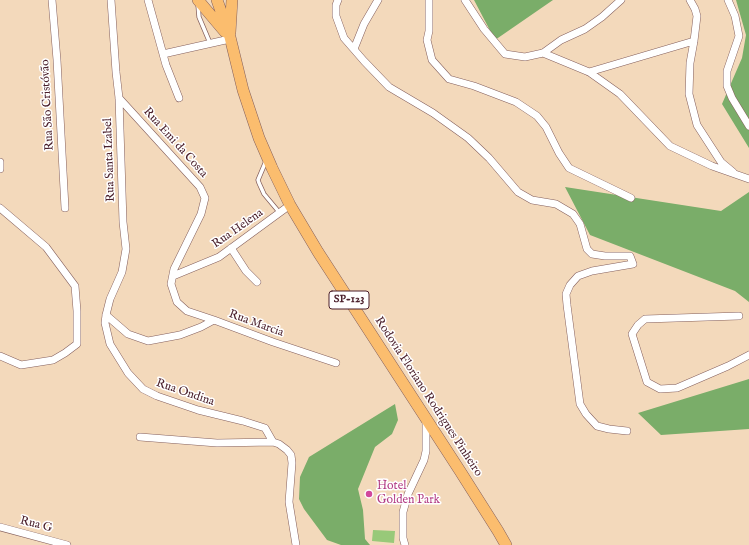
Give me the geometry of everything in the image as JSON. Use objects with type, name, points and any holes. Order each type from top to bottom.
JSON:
[{"type":"main road","points":[[198,0],[230,38]]},
{"type":"main road","name":"Rodovia Floriano Rodrigues Pinheiro","points":[[217,0],[230,38],[243,90],[267,158],[290,205],[318,252],[426,418],[506,545]]},
{"type":"main road","points":[[230,38],[232,0]]},
{"type":"street","name":"Rua São Cristóvão","points":[[52,0],[57,60],[65,208]]},
{"type":"street","name":"Rua Santa Izabel","points":[[106,315],[110,300],[122,272],[126,249],[123,222],[119,98],[111,0]]},
{"type":"street","points":[[148,0],[163,54],[179,98]]},
{"type":"street","points":[[338,0],[336,5],[336,16],[344,38],[389,87],[433,113],[468,138],[489,158],[518,192],[532,200],[556,204],[573,214],[580,224],[588,249],[592,254],[605,256],[630,256],[633,264],[592,271],[578,276],[570,285],[566,294],[580,404],[586,414],[597,426],[609,430],[627,431]]},
{"type":"street","points":[[354,49],[364,24],[378,0]]},
{"type":"street","points":[[429,0],[429,31],[427,40],[432,60],[449,79],[474,86],[516,102],[537,116],[546,127],[569,168],[631,198]]},
{"type":"street","points":[[465,0],[484,29],[504,54],[525,57],[543,53],[561,40],[585,29],[602,17],[621,0]]},
{"type":"street","points":[[690,0],[697,16],[690,63],[689,94],[697,125],[721,162],[736,175]]},
{"type":"street","points":[[728,0],[735,16],[739,36],[727,71],[727,86],[732,98],[749,126]]},
{"type":"street","points":[[163,54],[230,38]]},
{"type":"street","points":[[588,72],[694,41]]},
{"type":"street","points":[[543,53],[588,72],[620,94],[670,146],[712,166],[749,180]]},
{"type":"street","name":"Rua Emi da Costa","points":[[119,98],[200,187],[205,198],[201,214],[174,269],[171,284],[177,302],[187,311],[214,320]]},
{"type":"street","points":[[0,162],[0,169]]},
{"type":"street","name":"Rua Helena","points":[[173,276],[219,257],[290,205]]},
{"type":"street","points":[[0,208],[46,247],[75,286],[77,344],[53,360],[21,365],[0,356]]},
{"type":"street","points":[[231,248],[246,271],[257,282]]},
{"type":"street","name":"Rua Marcia","points":[[106,315],[128,334],[148,342],[180,334],[201,327],[214,320],[336,363]]},
{"type":"street","name":"Rua Ondina","points":[[106,315],[104,323],[110,344],[128,373],[143,389],[157,396],[198,410],[243,421],[264,428],[273,442],[279,444],[287,450],[291,455],[292,463],[289,502],[296,545]]},
{"type":"street","points":[[739,316],[645,319],[638,325],[632,334],[647,382],[660,389],[678,388],[749,356]]},
{"type":"street","points":[[405,545],[403,538],[403,512],[408,494],[424,460],[426,451],[426,418]]},
{"type":"street","points":[[140,437],[217,443],[273,442]]},
{"type":"street","name":"Rua G","points":[[0,527],[67,545]]},
{"type":"lane","points":[[198,0],[200,17],[210,44]]},
{"type":"lane","points":[[267,158],[258,180],[264,194],[280,213]]},
{"type":"green space","points":[[474,0],[553,0],[495,40]]},
{"type":"green space","points":[[736,0],[749,0],[749,148],[722,104],[742,58],[746,35]]},
{"type":"green space","points":[[565,187],[721,211],[749,192],[749,302],[735,291],[590,235]]},
{"type":"green space","points":[[749,379],[749,429],[661,435],[638,413]]},
{"type":"green space","points":[[395,404],[398,420],[392,434],[375,447],[358,489],[363,510],[365,539],[370,545],[341,545],[327,540],[304,509],[299,499],[300,477],[309,457]]},
{"type":"green space","points":[[373,530],[395,531],[394,543],[372,541]]},
{"type":"place","name":"Hotel Golden Park","points":[[369,494]]}]
